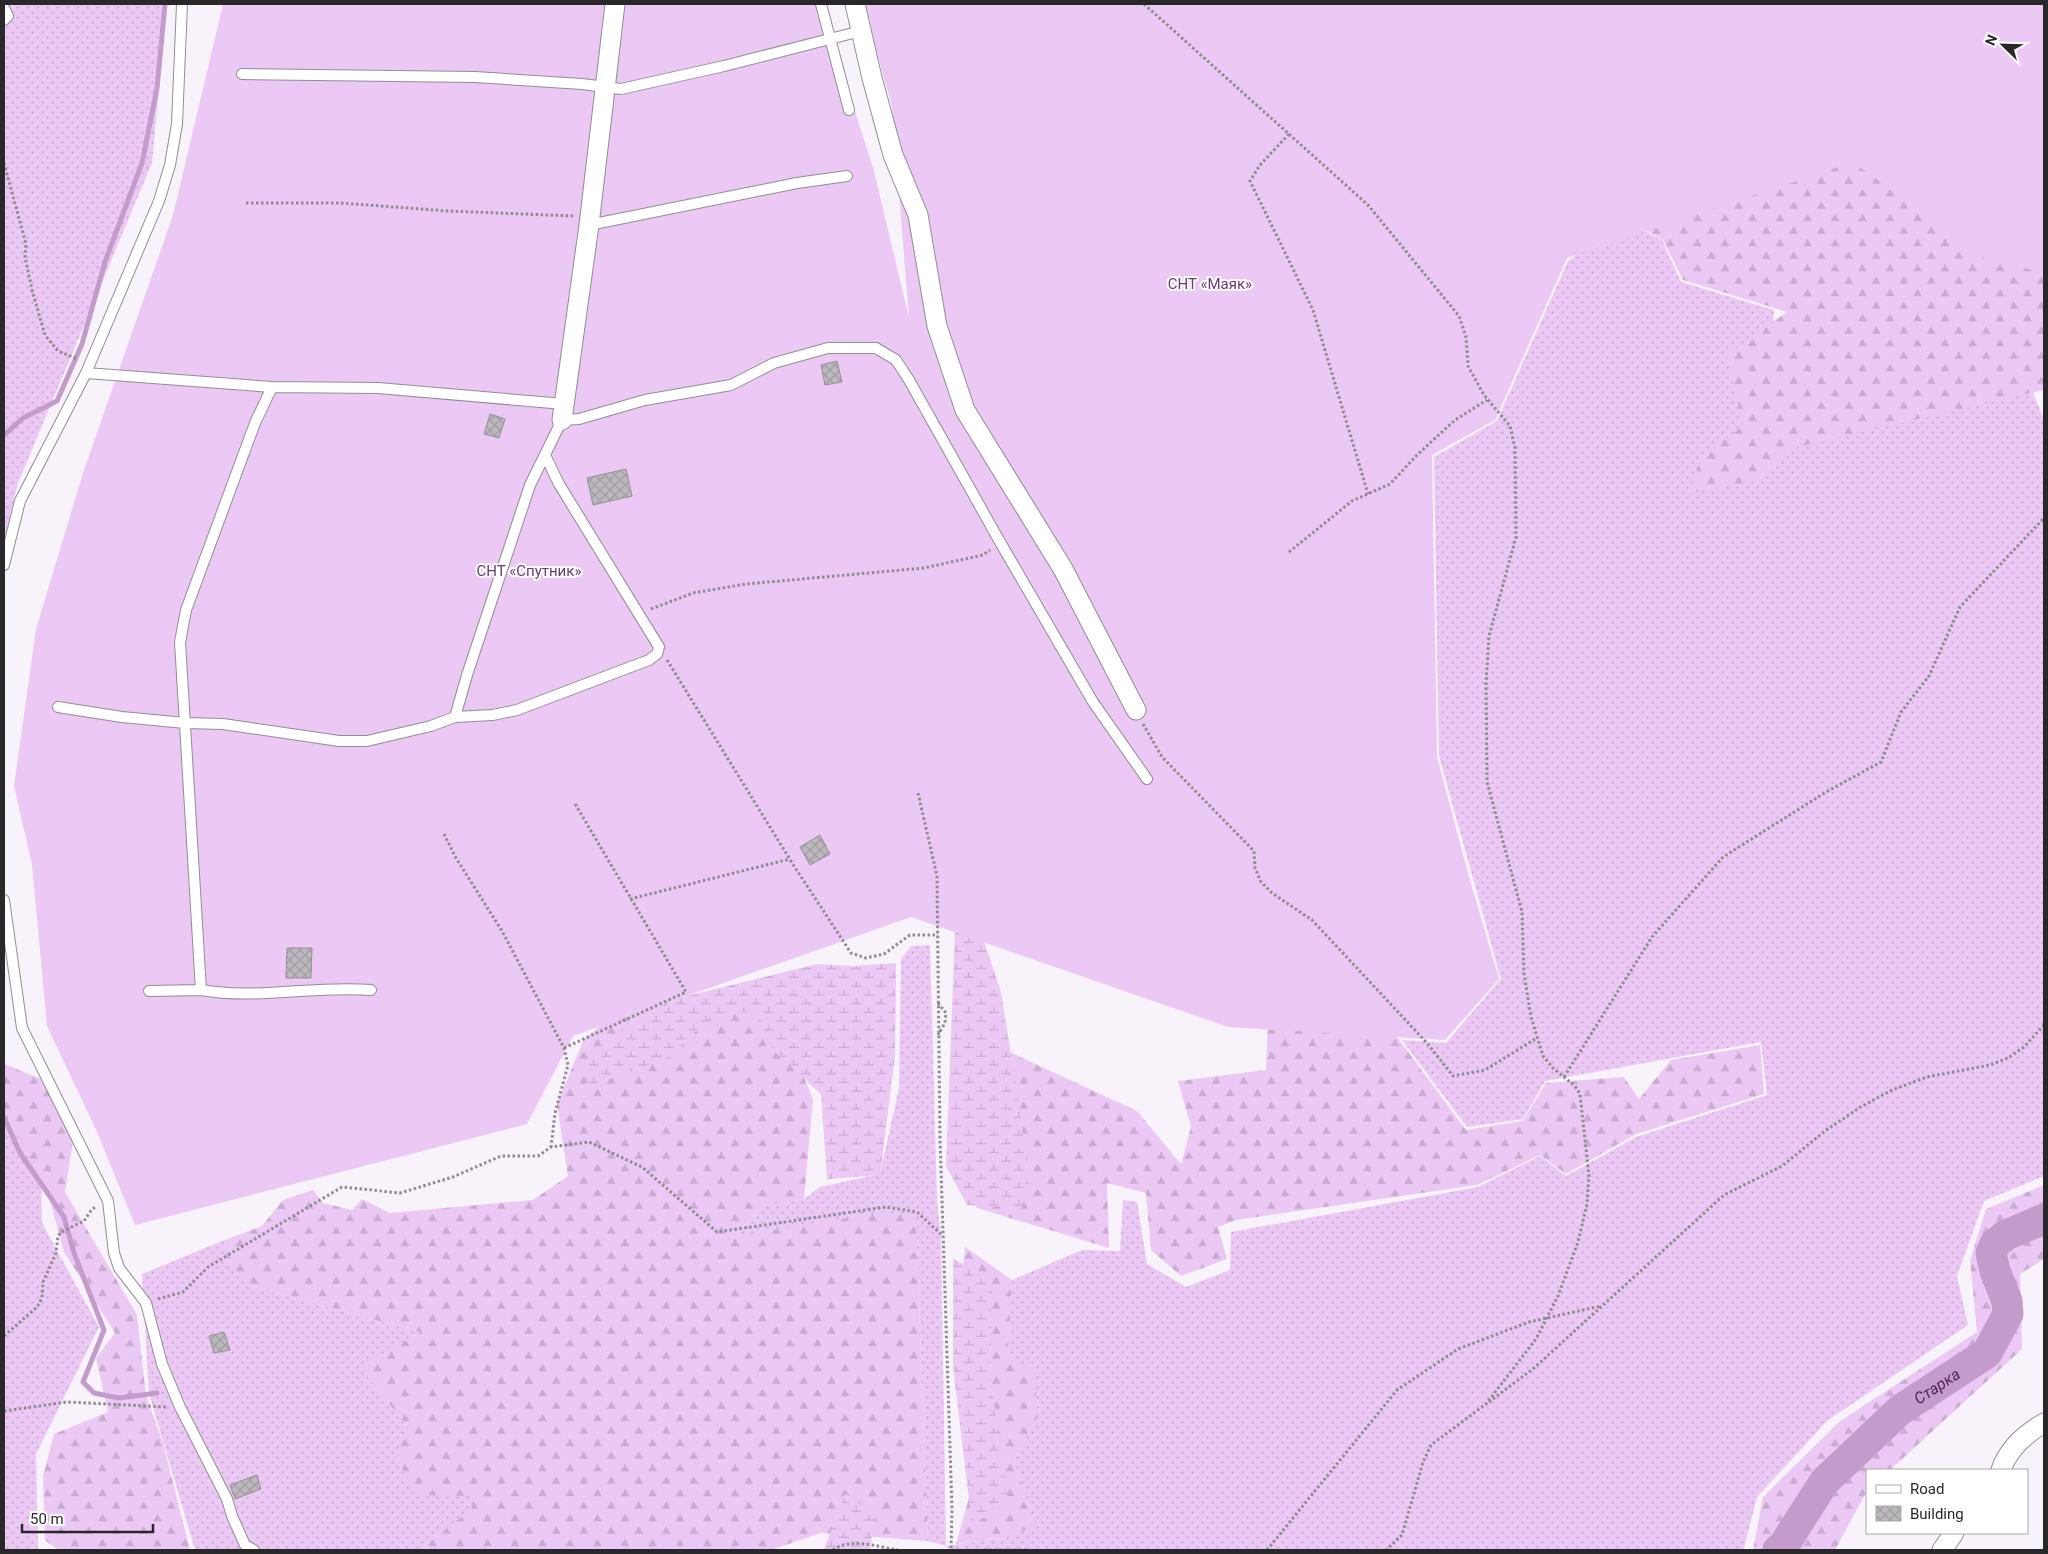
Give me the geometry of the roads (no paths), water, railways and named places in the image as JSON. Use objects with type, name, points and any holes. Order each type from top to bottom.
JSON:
[{"type":"street","points":[[563,412],[589,221],[615,4]]},
{"type":"street","points":[[855,4],[893,155],[918,215],[937,326],[965,410],[1064,569],[1136,710]]},
{"type":"street","points":[[2002,1469],[2009,1454],[2021,1439],[2044,1423]]},
{"type":"street","points":[[1942,1550],[1953,1534]]},
{"type":"lane","points":[[4,565],[20,501],[86,373],[159,202],[170,165],[177,124],[182,4]]},
{"type":"lane","points":[[821,4],[832,39],[848,110]]},
{"type":"lane","points":[[4,8],[8,16],[4,20]]},
{"type":"lane","points":[[242,74],[474,78],[582,84],[622,89],[724,66],[861,31]]},
{"type":"lane","points":[[589,221],[797,183],[847,176]]},
{"type":"lane","points":[[86,373],[272,387],[378,388],[563,412],[579,419],[645,400],[731,385],[774,363],[828,348],[876,348],[896,360],[909,380],[1093,702],[1147,778]]},
{"type":"lane","points":[[200,990],[180,642],[186,610],[255,423],[272,387]]},
{"type":"lane","points":[[455,717],[466,675],[527,494],[563,412]]},
{"type":"lane","points":[[58,707],[122,717],[185,723],[223,724],[339,741],[367,741],[431,726],[455,717],[493,716],[518,710],[649,660],[657,654],[659,647],[559,484],[545,455]]},
{"type":"lane","points":[[4,900],[22,1028],[108,1201],[114,1253],[119,1268],[146,1303],[162,1364],[180,1407],[227,1499],[245,1544],[254,1550]]},
{"type":"lane","points":[[149,991],[200,990],[216,993],[287,993],[354,988],[371,990]]},
{"type":"waterway","points":[[4,435],[23,418],[57,401],[82,344],[105,262],[142,163],[157,88],[165,4]]},
{"type":"waterway","points":[[4,1117],[20,1153],[64,1217],[74,1253],[104,1330],[83,1382],[94,1393],[119,1398],[157,1393]]},
{"type":"waterway","name":"Старка","points":[[1778,1550],[1784,1545],[1824,1482],[1900,1410],[1987,1353],[2008,1314],[2007,1301],[1995,1271],[1991,1253],[1995,1244],[2006,1235],[2044,1219]]},
{"type":"park label","name":"СНТ «Маяк»","points":[[1210,284]]},
{"type":"park label","name":"СНТ «Спутник»","points":[[529,571]]}]
